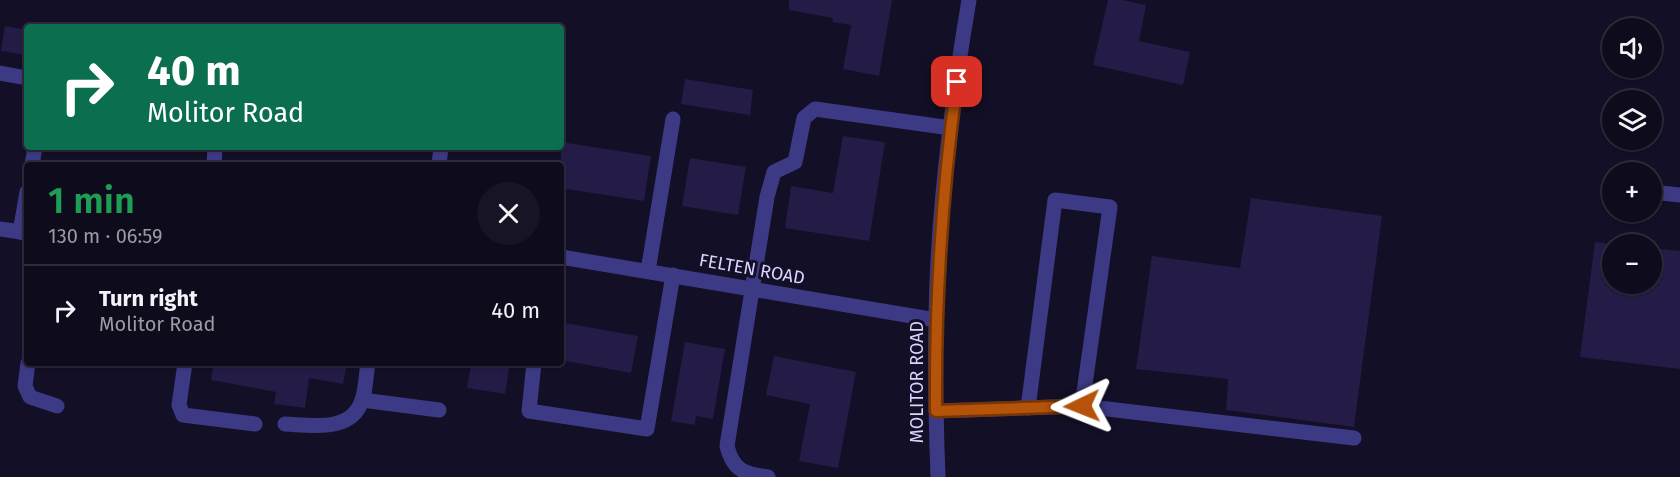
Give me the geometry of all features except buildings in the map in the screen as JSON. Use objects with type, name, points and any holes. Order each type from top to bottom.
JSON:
[{"type":"street","name":"MOLITOR ROAD","points":[[938,477],[936,320],[941,220],[969,0]]},
{"type":"street","points":[[0,73],[24,77]]},
{"type":"street","points":[[768,477],[749,474],[738,468],[730,458],[727,446],[767,197],[774,172],[795,162],[804,118],[815,109],[951,128]]},
{"type":"street","points":[[648,271],[673,120]]},
{"type":"street","points":[[1662,193],[1680,195]]},
{"type":"street","points":[[1029,408],[1055,200],[1110,207],[1082,406]]},
{"type":"street","points":[[0,229],[24,233]]},
{"type":"street","name":"FELTEN ROAD","points":[[564,257],[936,320]]},
{"type":"street","points":[[534,366],[529,411],[647,429],[673,275]]},
{"type":"street","points":[[28,366],[25,386],[30,396],[57,406]]},
{"type":"street","points":[[185,366],[179,405],[183,414],[255,424]]},
{"type":"street","points":[[285,424],[327,425],[345,421],[356,412],[362,400],[368,366]]},
{"type":"street","points":[[362,400],[439,410]]},
{"type":"street","points":[[936,411],[1082,406],[1354,438]]},
{"type":"route","points":[[957,82],[941,220],[936,320],[936,411],[1082,406]]}]
